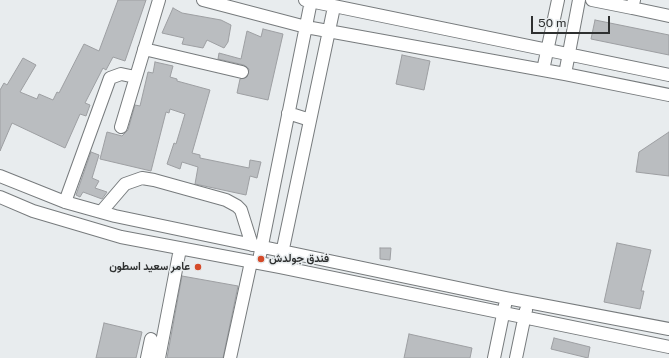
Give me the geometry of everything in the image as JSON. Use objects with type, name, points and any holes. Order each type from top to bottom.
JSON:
[{"type":"street","points":[[121,126],[160,0]]},
{"type":"street","points":[[203,0],[306,27],[565,74],[669,95]]},
{"type":"street","points":[[543,70],[558,0]]},
{"type":"street","points":[[565,74],[579,0]]},
{"type":"street","points":[[592,0],[633,4],[669,16]]},
{"type":"street","points":[[230,358],[255,263],[257,246],[288,113],[306,27],[308,1],[669,75]]},
{"type":"street","points":[[280,267],[334,7]]},
{"type":"street","points":[[144,49],[242,72]]},
{"type":"street","points":[[65,202],[110,78],[121,74],[135,77]]},
{"type":"street","points":[[288,113],[310,120]]},
{"type":"street","points":[[0,176],[65,202],[100,212],[506,298],[669,329]]},
{"type":"street","points":[[100,212],[125,184],[142,178],[154,180],[226,200],[237,206],[241,210],[257,246]]},
{"type":"street","points":[[0,197],[33,212],[121,237],[280,267],[669,347]]},
{"type":"street","points":[[159,358],[180,249]]},
{"type":"street","points":[[494,358],[506,298]]},
{"type":"street","points":[[516,358],[528,301]]},
{"type":"street","points":[[147,358],[151,339]]},
{"type":"building","points":[[118,0],[146,0],[125,61],[113,57],[106,70],[103,68],[85,103],[90,105],[86,116],[80,114],[65,148],[12,123],[0,151],[0,90],[4,83],[7,85],[23,58],[36,65],[20,92],[37,99],[39,94],[53,100],[57,92],[59,93],[84,44],[99,51]]},
{"type":"building","points":[[173,8],[182,13],[221,20],[231,25],[228,42],[224,48],[207,40],[203,48],[182,44],[184,38],[162,33]]},
{"type":"building","points":[[595,20],[669,35],[669,55],[591,39]]},
{"type":"building","points":[[263,29],[283,34],[268,100],[237,93],[240,79],[247,77],[249,69],[244,65],[218,59],[219,53],[241,59],[247,31],[261,37]]},
{"type":"building","points":[[402,55],[430,61],[424,90],[396,84]]},
{"type":"building","points":[[155,62],[173,66],[170,77],[177,79],[177,81],[210,90],[192,153],[200,155],[200,158],[249,168],[250,160],[261,162],[257,178],[250,176],[246,195],[195,184],[198,167],[182,162],[180,169],[167,164],[174,143],[176,144],[185,114],[170,109],[169,113],[166,112],[151,171],[100,159],[107,132],[122,136],[128,130],[135,105],[140,106],[148,72],[153,73]]},
{"type":"building","points":[[669,132],[669,176],[636,172],[639,152]]},
{"type":"building","points":[[91,152],[99,155],[92,178],[99,181],[95,188],[107,192],[102,199],[83,192],[80,197],[76,195]]},
{"type":"building","points":[[617,243],[651,250],[641,291],[644,291],[640,309],[604,302]]},
{"type":"building","points":[[380,248],[391,248],[390,260],[380,259]]},
{"type":"building","points":[[182,276],[238,286],[223,358],[167,358]]},
{"type":"building","points":[[104,323],[142,332],[136,358],[96,358]]},
{"type":"building","points":[[409,334],[472,348],[470,358],[404,358]]},
{"type":"building","points":[[554,338],[590,347],[588,358],[551,349]]},
{"type":"place","name":"فندق جولدش","points":[[261,259]]},
{"type":"place","name":"عامر سعيد اسطون","points":[[198,267]]}]
